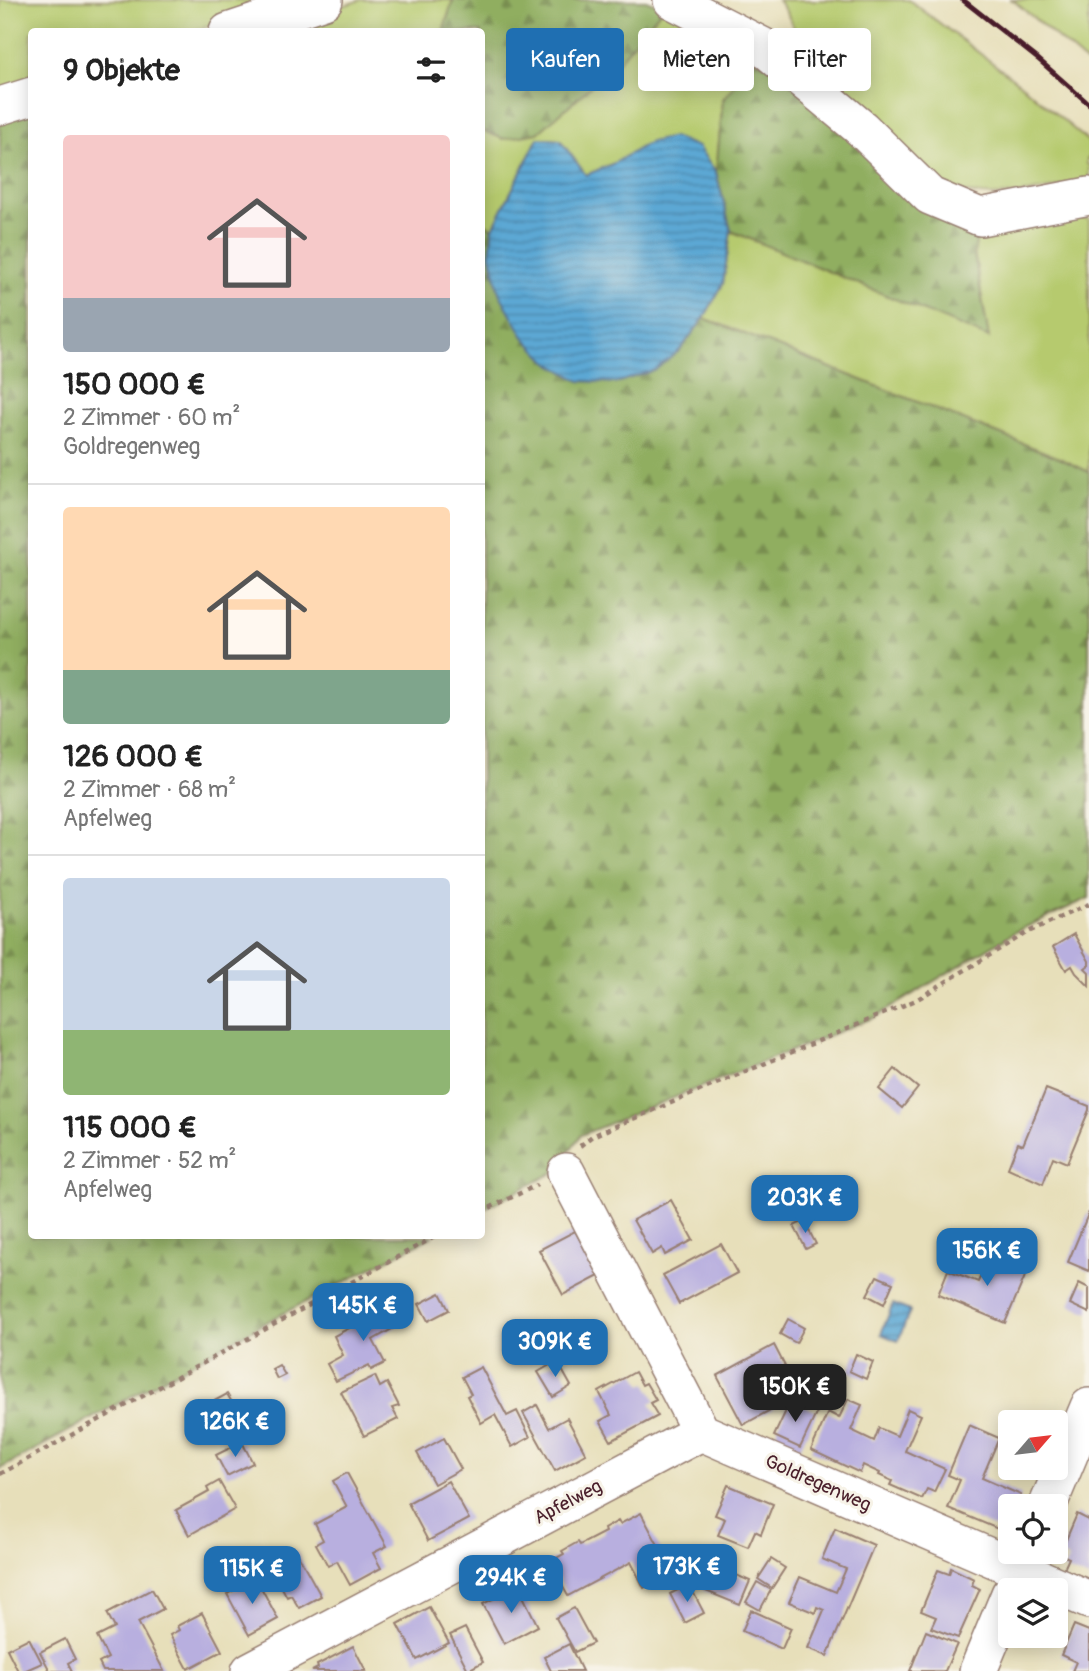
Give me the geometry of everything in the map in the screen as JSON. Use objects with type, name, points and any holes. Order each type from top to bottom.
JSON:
[{"type":"street","points":[[240,28],[324,0]]},
{"type":"street","points":[[672,0],[762,47],[862,129],[930,196],[980,217],[1089,195]]},
{"type":"street","points":[[0,106],[28,97]]},
{"type":"street","points":[[566,1172],[701,1432]]},
{"type":"street","points":[[1052,1494],[1089,1407]]},
{"type":"street","name":"Goldregenweg","points":[[701,1432],[1017,1577],[1089,1600]]},
{"type":"street","name":"Apfelweg","points":[[250,1671],[701,1432]]},
{"type":"street","points":[[978,1671],[1017,1577]]},
{"type":"path","points":[[655,1110],[916,1000],[1026,933],[1089,904]]},
{"type":"path","points":[[0,1474],[431,1239]]},
{"type":"green space","points":[[0,0],[294,0],[202,28],[28,28],[28,83],[0,93]]},
{"type":"green space","points":[[360,0],[453,0],[444,28],[279,28]]},
{"type":"green space","points":[[453,0],[646,0],[664,7],[646,28],[638,28],[638,38],[624,55],[624,28],[506,28],[506,91],[585,91],[538,133],[504,139],[485,132],[485,28],[444,28]]},
{"type":"green space","points":[[778,0],[909,0],[1023,86],[1089,142],[1089,181],[1025,193],[992,195],[960,191],[935,180],[840,91],[871,91],[871,28],[794,28]]},
{"type":"green space","points":[[1012,0],[1089,0],[1089,65],[1015,2]]},
{"type":"green space","points":[[664,7],[702,28],[639,28]]},
{"type":"green space","points":[[638,28],[638,91],[730,91],[723,99],[716,172],[698,147],[612,164],[586,175],[560,140],[538,138],[493,228],[485,224],[485,132],[504,139],[562,91],[624,91],[624,40]]},
{"type":"green space","points":[[757,58],[768,67],[768,91],[800,91],[978,229],[974,254],[989,338],[731,231],[716,172],[723,99],[730,91],[754,91],[754,62]]},
{"type":"green space","points":[[28,111],[28,1239],[427,1239],[257,1327],[0,1469],[0,120]]},
{"type":"green space","points":[[1072,216],[1089,219],[1089,472],[704,318],[723,284],[731,231],[989,338],[974,253],[978,229]]},
{"type":"green space","points":[[485,224],[493,228],[490,253],[680,350],[704,318],[1089,472],[1089,898],[1015,932],[875,1017],[581,1135],[553,1173],[485,1208]]},
{"type":"water","points":[[673,137],[698,147],[716,172],[731,231],[723,284],[704,318],[680,350],[655,370],[616,383],[580,381],[549,363],[524,337],[499,293],[490,253],[493,228],[538,138],[560,140],[586,175],[612,164],[650,142]]},
{"type":"water","points":[[893,1304],[910,1311],[898,1341],[881,1334]]},
{"type":"building","points":[[1074,934],[1089,961],[1085,968],[1089,972],[1089,986],[1072,966],[1066,970],[1053,947]]},
{"type":"building","points":[[895,1069],[918,1088],[902,1108],[879,1089]]},
{"type":"building","points":[[1046,1089],[1089,1106],[1089,1110],[1067,1163],[1053,1157],[1043,1184],[1008,1168],[1018,1143],[1023,1145]]},
{"type":"building","points":[[671,1200],[693,1240],[665,1255],[662,1248],[652,1254],[633,1220]]},
{"type":"building","points":[[1089,1212],[1089,1271],[1068,1262]]},
{"type":"building","points":[[804,1221],[816,1244],[806,1249],[794,1226]]},
{"type":"building","points":[[575,1231],[599,1276],[563,1295],[539,1250]]},
{"type":"building","points":[[721,1244],[737,1273],[679,1304],[663,1275]]},
{"type":"building","points":[[996,1251],[1021,1261],[1017,1270],[1026,1274],[1005,1323],[938,1295],[948,1270],[978,1282],[989,1258],[993,1260]]},
{"type":"building","points":[[877,1276],[893,1283],[884,1304],[867,1295]]},
{"type":"building","points":[[1079,1283],[1089,1288],[1089,1313],[1070,1304]]},
{"type":"building","points":[[440,1293],[449,1310],[428,1321],[419,1304]]},
{"type":"building","points":[[395,1304],[404,1322],[373,1340],[385,1363],[371,1370],[369,1365],[336,1381],[327,1364],[343,1355],[334,1336]]},
{"type":"building","points":[[788,1319],[804,1328],[796,1343],[780,1334]]},
{"type":"building","points":[[774,1345],[789,1374],[763,1388],[774,1408],[743,1425],[717,1376]]},
{"type":"building","points":[[856,1354],[873,1362],[866,1379],[849,1371]]},
{"type":"building","points":[[557,1361],[571,1386],[553,1397],[538,1372]]},
{"type":"building","points":[[279,1365],[285,1375],[277,1379],[272,1369]]},
{"type":"building","points":[[481,1367],[507,1416],[517,1411],[530,1437],[512,1447],[495,1415],[481,1423],[467,1396],[471,1394],[462,1377]]},
{"type":"building","points":[[635,1372],[642,1385],[646,1383],[656,1400],[650,1403],[658,1416],[611,1441],[600,1421],[611,1415],[599,1392]]},
{"type":"building","points":[[375,1376],[380,1387],[387,1383],[399,1406],[392,1408],[398,1419],[364,1436],[341,1392]]},
{"type":"building","points":[[227,1394],[236,1409],[215,1420],[207,1405]]},
{"type":"building","points":[[848,1399],[862,1405],[851,1430],[874,1441],[879,1428],[897,1436],[908,1409],[921,1415],[905,1451],[945,1469],[934,1492],[927,1489],[922,1499],[890,1485],[892,1481],[863,1465],[860,1473],[811,1450],[828,1412],[839,1418]]},
{"type":"building","points":[[791,1400],[817,1412],[800,1448],[774,1436]]},
{"type":"building","points":[[537,1405],[549,1428],[567,1418],[586,1454],[555,1471],[523,1413]]},
{"type":"building","points":[[969,1425],[998,1438],[982,1478],[1019,1494],[998,1494],[998,1529],[948,1508],[960,1480],[948,1475]]},
{"type":"building","points":[[444,1438],[461,1469],[434,1484],[417,1453]]},
{"type":"building","points":[[242,1442],[253,1463],[227,1476],[216,1455]]},
{"type":"building","points":[[347,1473],[387,1546],[373,1553],[381,1568],[350,1585],[337,1561],[328,1566],[316,1544],[323,1540],[315,1524],[347,1507],[333,1481]]},
{"type":"building","points":[[219,1481],[235,1509],[189,1535],[176,1510],[209,1492],[207,1488]]},
{"type":"building","points":[[448,1481],[469,1519],[428,1541],[408,1503]]},
{"type":"building","points":[[728,1485],[773,1504],[761,1534],[755,1531],[748,1547],[718,1535],[725,1519],[715,1515]]},
{"type":"building","points":[[641,1513],[673,1573],[644,1588],[631,1562],[568,1596],[549,1562],[578,1542],[580,1545],[605,1532],[604,1529],[618,1521],[620,1524]]},
{"type":"building","points":[[1077,1514],[1089,1520],[1089,1579],[1064,1569],[1069,1558],[1068,1535]]},
{"type":"building","points":[[835,1528],[874,1545],[827,1656],[808,1648],[824,1610],[817,1607],[815,1613],[789,1602],[800,1577],[836,1592],[846,1569],[822,1559]]},
{"type":"building","points":[[296,1551],[321,1596],[299,1608],[291,1595],[287,1597],[273,1563]]},
{"type":"building","points":[[771,1559],[785,1568],[772,1588],[758,1579]]},
{"type":"building","points":[[713,1565],[750,1581],[740,1605],[703,1590]]},
{"type":"building","points":[[951,1568],[974,1579],[972,1585],[980,1589],[958,1638],[931,1628],[936,1617],[921,1611],[938,1570],[949,1574]]},
{"type":"building","points":[[256,1578],[278,1619],[249,1635],[227,1594]]},
{"type":"building","points":[[757,1582],[771,1590],[760,1610],[746,1602]]},
{"type":"building","points":[[689,1584],[704,1613],[685,1623],[670,1594]]},
{"type":"building","points":[[518,1586],[538,1626],[504,1644],[483,1604]]},
{"type":"building","points":[[152,1589],[163,1609],[138,1622],[164,1671],[103,1671],[99,1663],[108,1658],[97,1637],[115,1628],[107,1613]]},
{"type":"building","points":[[429,1607],[449,1643],[417,1660],[398,1624]]},
{"type":"building","points":[[574,1608],[593,1643],[575,1652],[556,1618]]},
{"type":"building","points":[[751,1610],[791,1628],[782,1649],[742,1631]]},
{"type":"building","points":[[202,1613],[222,1651],[188,1669],[170,1635],[179,1630],[177,1626]]},
{"type":"building","points":[[1074,1625],[1089,1631],[1089,1671],[1072,1671],[1076,1662],[1061,1655],[1064,1648],[1068,1648],[1068,1639]]},
{"type":"building","points":[[465,1628],[483,1662],[468,1670],[450,1635]]},
{"type":"building","points":[[926,1631],[957,1644],[945,1671],[910,1671]]},
{"type":"building","points":[[29,1638],[42,1663],[18,1671],[7,1649]]},
{"type":"building","points":[[65,1639],[75,1659],[68,1663],[72,1671],[50,1671],[40,1652]]},
{"type":"building","points":[[569,1644],[582,1671],[551,1671],[544,1657]]},
{"type":"building","points":[[353,1646],[366,1671],[312,1671],[318,1668],[317,1665]]},
{"type":"railway","points":[[963,0],[1038,59],[1089,104]]}]
